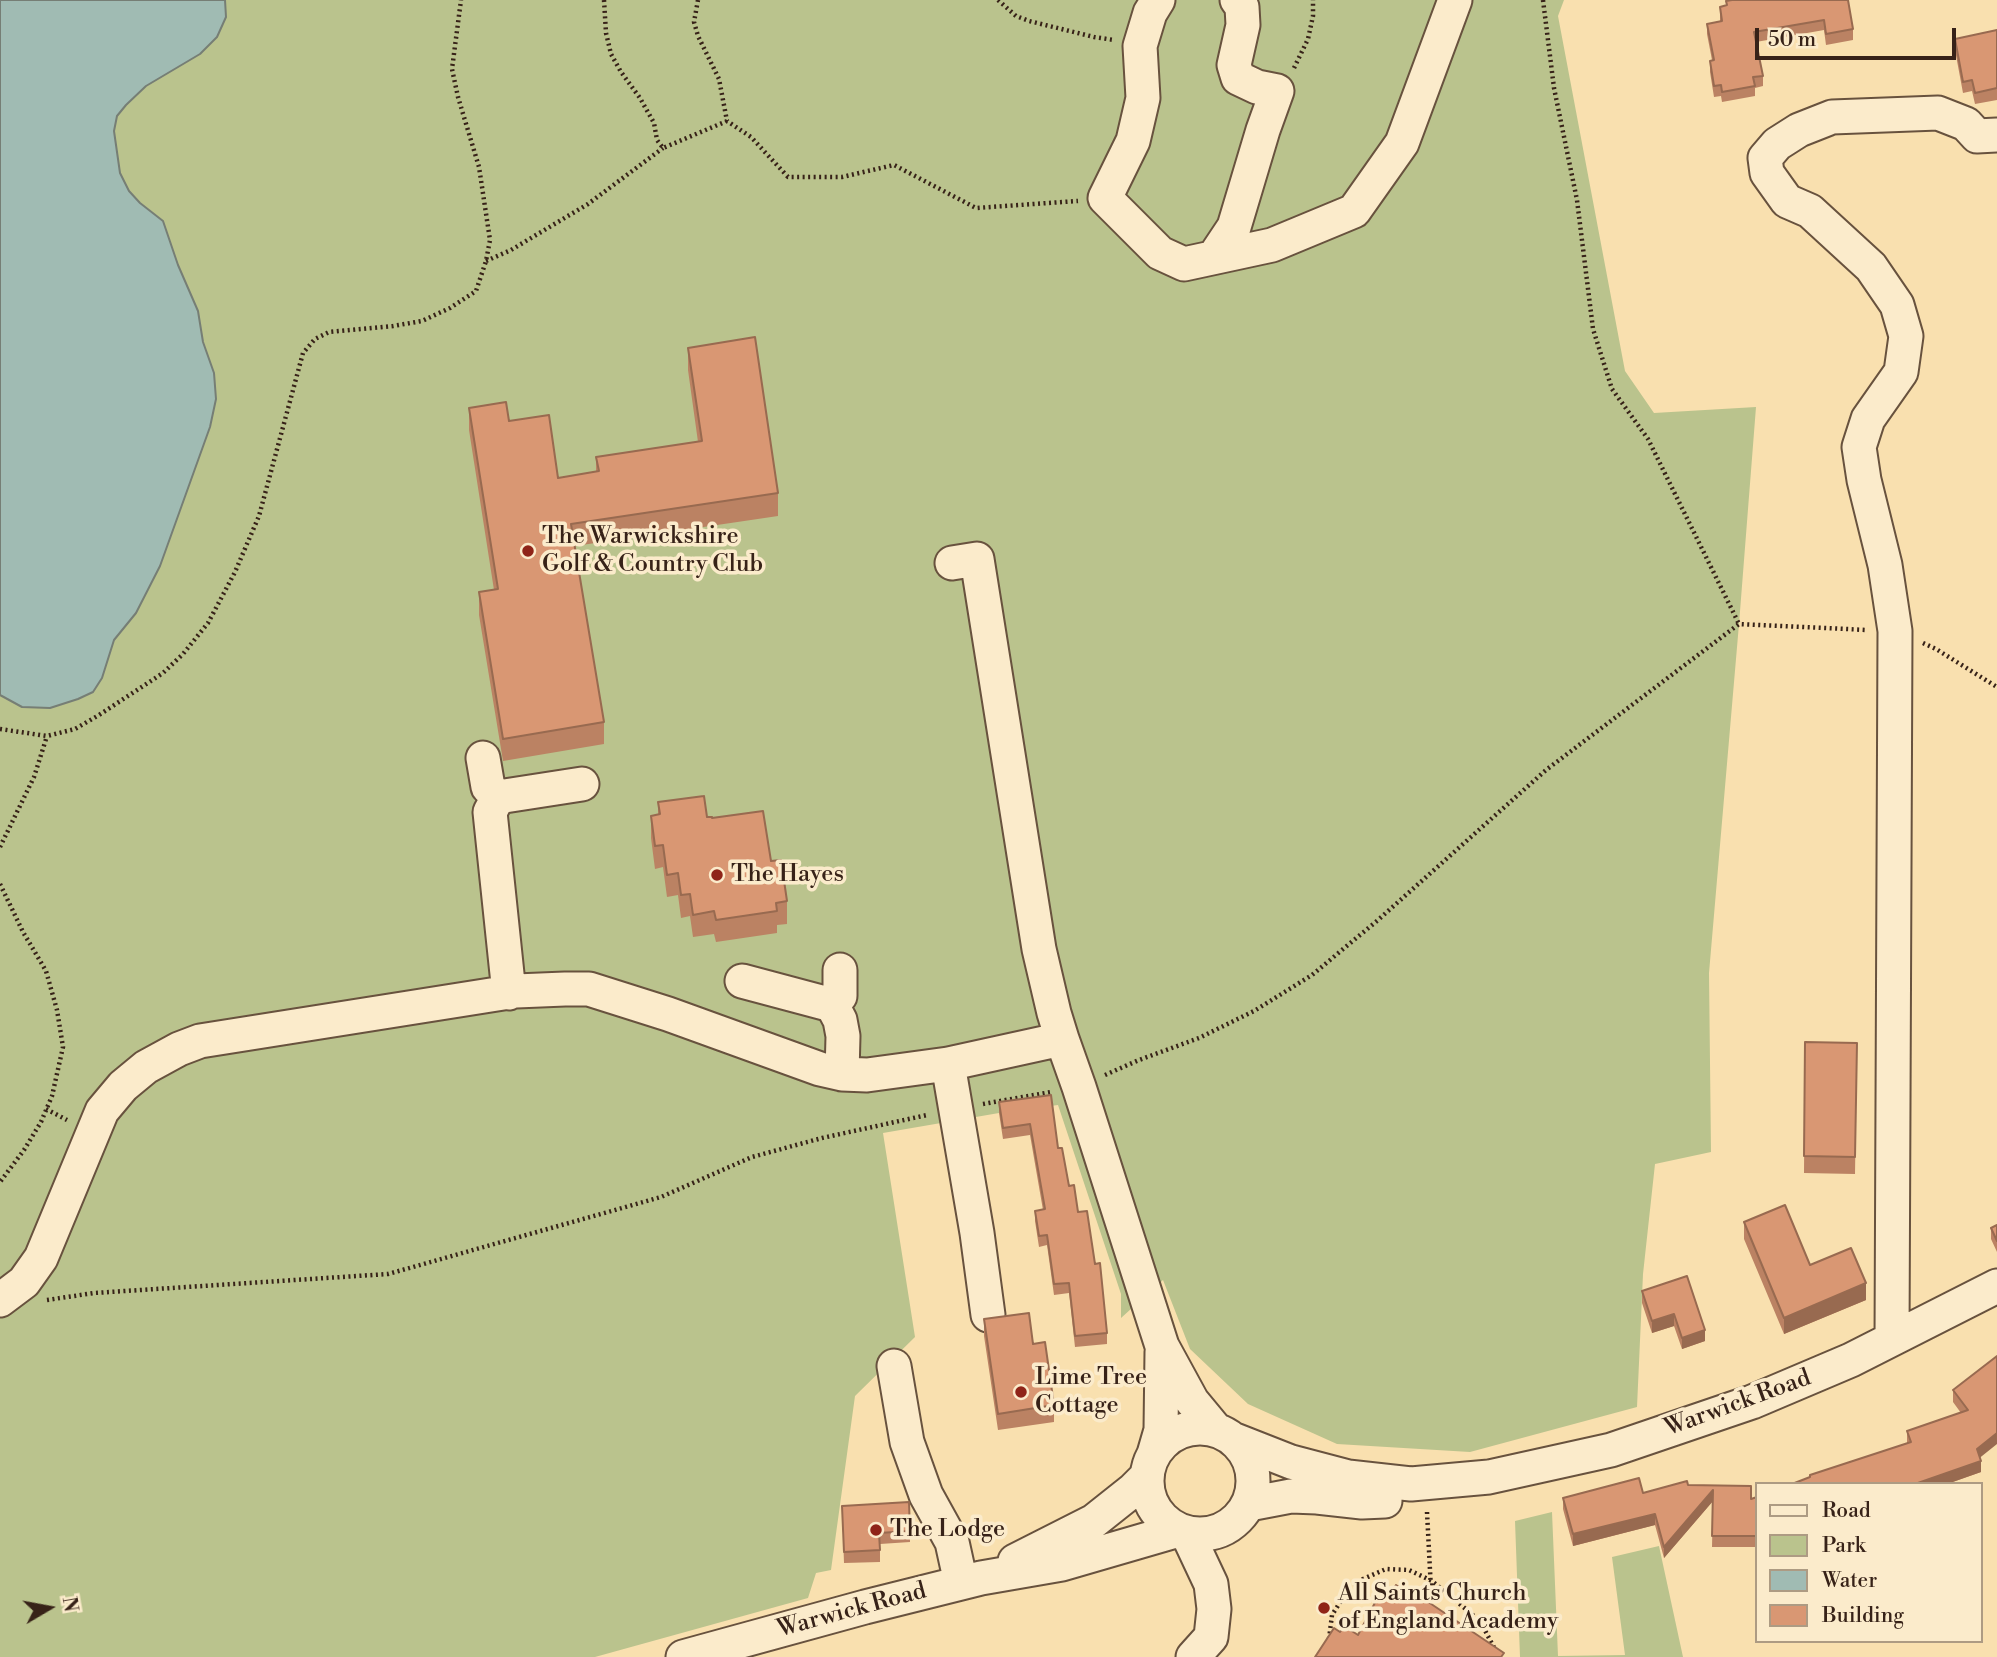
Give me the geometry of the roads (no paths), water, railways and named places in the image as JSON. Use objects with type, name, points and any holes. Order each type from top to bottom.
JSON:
[{"type":"street","points":[[1158,0],[1150,13],[1140,46],[1143,98],[1133,141],[1105,198],[1160,253],[1184,264],[1272,245],[1354,211],[1402,143],[1455,0]]},
{"type":"street","points":[[1214,257],[1234,227],[1277,91],[1257,87],[1238,78],[1234,65],[1243,25],[1242,8],[1237,0]]},
{"type":"street","points":[[1892,1339],[1895,631],[1885,565],[1864,480],[1859,447],[1868,419],[1901,372],[1906,337],[1897,305],[1871,267],[1811,211],[1787,201],[1767,173],[1765,158],[1777,144],[1799,130],[1832,117],[1938,113],[1966,124],[1977,136],[1997,135]]},
{"type":"street","points":[[952,563],[977,559],[1039,949],[1054,1013],[1161,1346],[1192,1401],[1247,1455],[1253,1470],[1254,1487],[1223,1545],[1211,1584]]},
{"type":"street","points":[[483,758],[488,788],[498,797]]},
{"type":"street","points":[[498,797],[582,784]]},
{"type":"street","points":[[498,797],[489,812],[509,993]]},
{"type":"street","points":[[832,1005],[840,996],[840,970]]},
{"type":"street","points":[[742,981],[832,1005],[840,1020],[843,1036],[842,1074]]},
{"type":"street","points":[[0,1300],[24,1282],[41,1258],[102,1111],[123,1086],[146,1066],[200,1041],[543,989],[589,989],[668,1014],[807,1065],[842,1074],[867,1075],[948,1064],[1062,1039]]},
{"type":"street","points":[[948,1064],[988,1315]]},
{"type":"street","name":"Warwick Road","points":[[1225,1435],[1292,1462],[1348,1477],[1411,1484],[1489,1477],[1611,1450],[1752,1402],[1851,1360],[1997,1286]]},
{"type":"street","points":[[1161,1346],[1161,1430],[1147,1487],[1153,1506],[1168,1524],[1183,1532],[1213,1533],[1242,1513]]},
{"type":"street","points":[[894,1366],[907,1442],[926,1495],[971,1580]]},
{"type":"street","points":[[1151,1465],[1166,1440],[1179,1432],[1199,1427],[1225,1435]]},
{"type":"street","name":"Warwick Road","points":[[971,1580],[1094,1521],[1133,1490],[1151,1465]]},
{"type":"street","name":"Warwick Road","points":[[1242,1513],[1291,1496],[1386,1502],[1426,1494],[1465,1480]]},
{"type":"street","points":[[1183,1532],[1211,1584],[1214,1609],[1208,1650]]},
{"type":"street","name":"Warwick Road","points":[[682,1657],[865,1606],[971,1580],[1062,1564],[1183,1532]]},
{"type":"water","points":[[0,0],[225,0],[226,17],[217,37],[200,54],[146,86],[117,116],[114,131],[120,173],[129,191],[163,221],[198,311],[203,342],[214,373],[216,399],[210,427],[160,566],[136,613],[114,640],[102,678],[93,692],[50,708],[22,707],[0,695]]},
{"type":"place","name":"The Warwickshire Golf & Country Club","points":[[528,551]]},
{"type":"place","name":"The Hayes","points":[[717,875]]},
{"type":"place","name":"Lime Tree Cottage","points":[[1021,1392]]},
{"type":"place","name":"The Lodge","points":[[876,1530]]},
{"type":"place","name":"All Saints Church of England Academy","points":[[1324,1608]]}]
